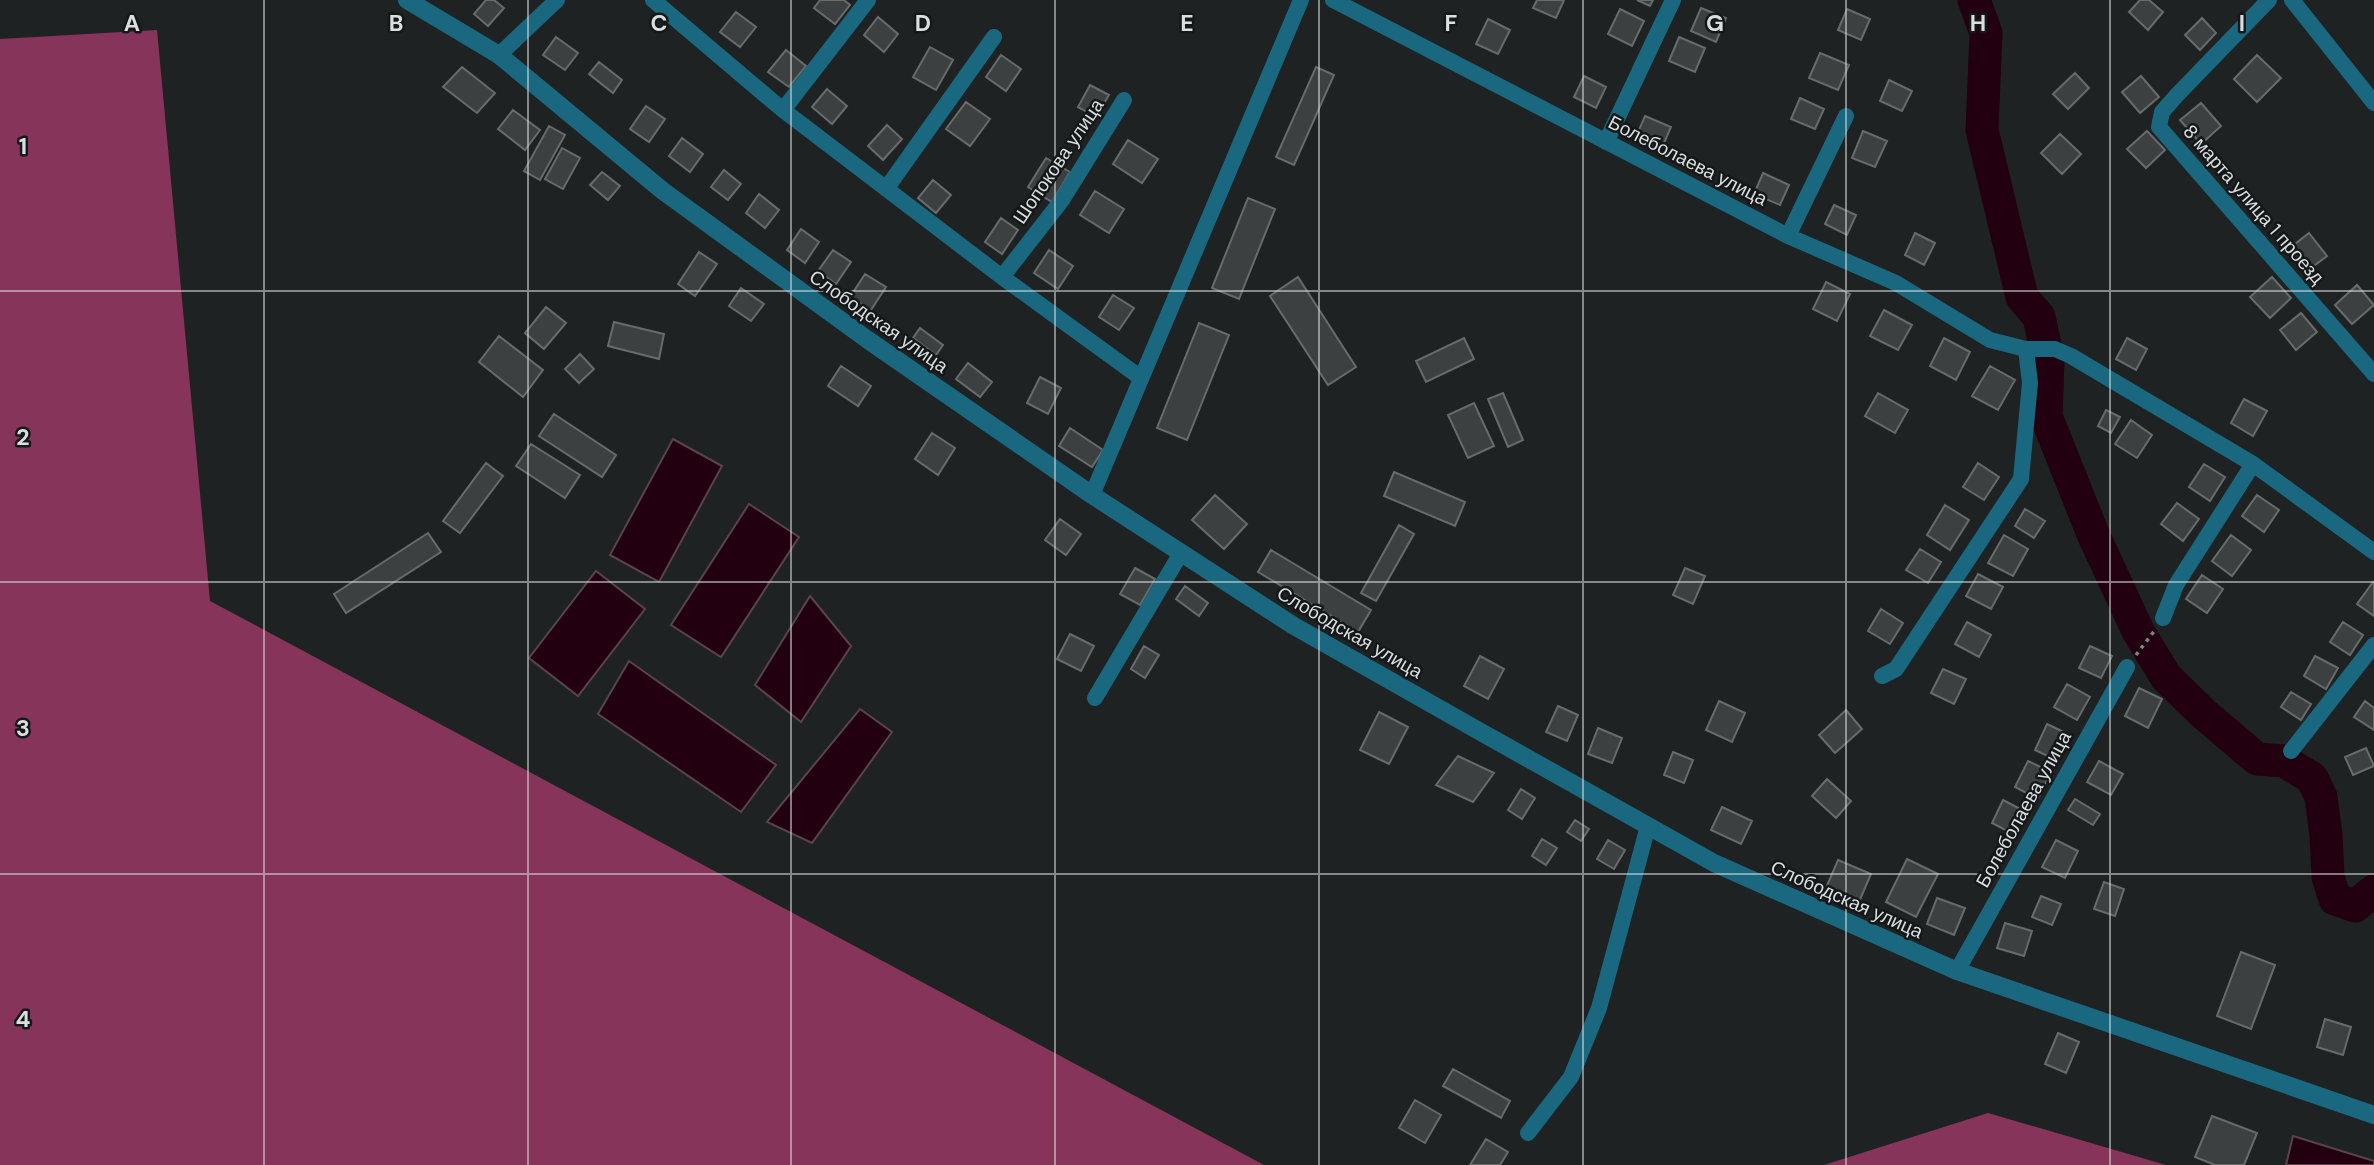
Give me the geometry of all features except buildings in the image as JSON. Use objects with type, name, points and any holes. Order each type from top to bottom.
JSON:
[{"type":"street","name":"Слободская улица","points":[[407,0],[499,55],[663,191],[868,340],[1091,495],[1294,626],[1714,863],[1957,971],[2374,1115]]},
{"type":"street","points":[[499,55],[557,0]]},
{"type":"street","points":[[653,0],[783,110],[1002,277],[1141,378]]},
{"type":"street","points":[[783,110],[868,0]]},
{"type":"street","points":[[1091,495],[1301,0]]},
{"type":"street","name":"Болеболаева улица","points":[[1333,0],[1788,236],[1896,283],[1990,340],[2026,349],[2054,349],[2071,356],[2253,464],[2374,552]]},
{"type":"street","points":[[1606,142],[1673,0]]},
{"type":"street","name":"8 марта улица 1 проезд","points":[[2269,0],[2177,94],[2162,112],[2159,127],[2374,374]]},
{"type":"street","points":[[2292,0],[2374,103]]},
{"type":"street","points":[[886,189],[994,37]]},
{"type":"street","name":"Шопокова улица","points":[[1002,277],[1062,200],[1124,100]]},
{"type":"street","points":[[1788,236],[1846,116]]},
{"type":"street","points":[[1882,676],[1896,669],[2021,479],[2030,383],[2026,349]]},
{"type":"street","points":[[2163,618],[2176,585],[2253,464]]},
{"type":"street","points":[[1095,698],[1181,553]]},
{"type":"street","points":[[2291,751],[2374,645]]},
{"type":"street","name":"Болеболаева улица","points":[[1957,971],[2127,667]]},
{"type":"street","points":[[1528,1133],[1571,1077],[1599,1008],[1648,826]]},
{"type":"path","points":[[2127,667],[2163,618]]},
{"type":"shaded area","points":[[157,30],[210,601],[1264,1165],[0,1165],[0,39]]},
{"type":"shaded area","points":[[673,439],[722,466],[659,582],[610,555]]},
{"type":"shaded area","points":[[749,504],[799,537],[721,657],[671,625]]},
{"type":"shaded area","points":[[596,571],[645,609],[578,696],[529,658]]},
{"type":"shaded area","points":[[810,596],[851,646],[801,722],[755,685]]},
{"type":"shaded area","points":[[629,661],[776,765],[741,812],[598,714]]},
{"type":"shaded area","points":[[860,709],[892,732],[812,843],[767,822]]},
{"type":"shaded area","points":[[1988,1113],[2166,1165],[1824,1165]]},
{"type":"shaded area","points":[[2293,1136],[2374,1161],[2374,1165],[2286,1165]]},
{"type":"waterway","points":[[1974,0],[1986,33],[1982,130],[2022,297],[2039,317],[2048,359],[2046,416],[2093,534],[2138,631],[2166,677],[2257,759],[2284,761],[2312,778],[2321,797],[2328,877],[2335,899],[2355,906],[2374,891]]}]
